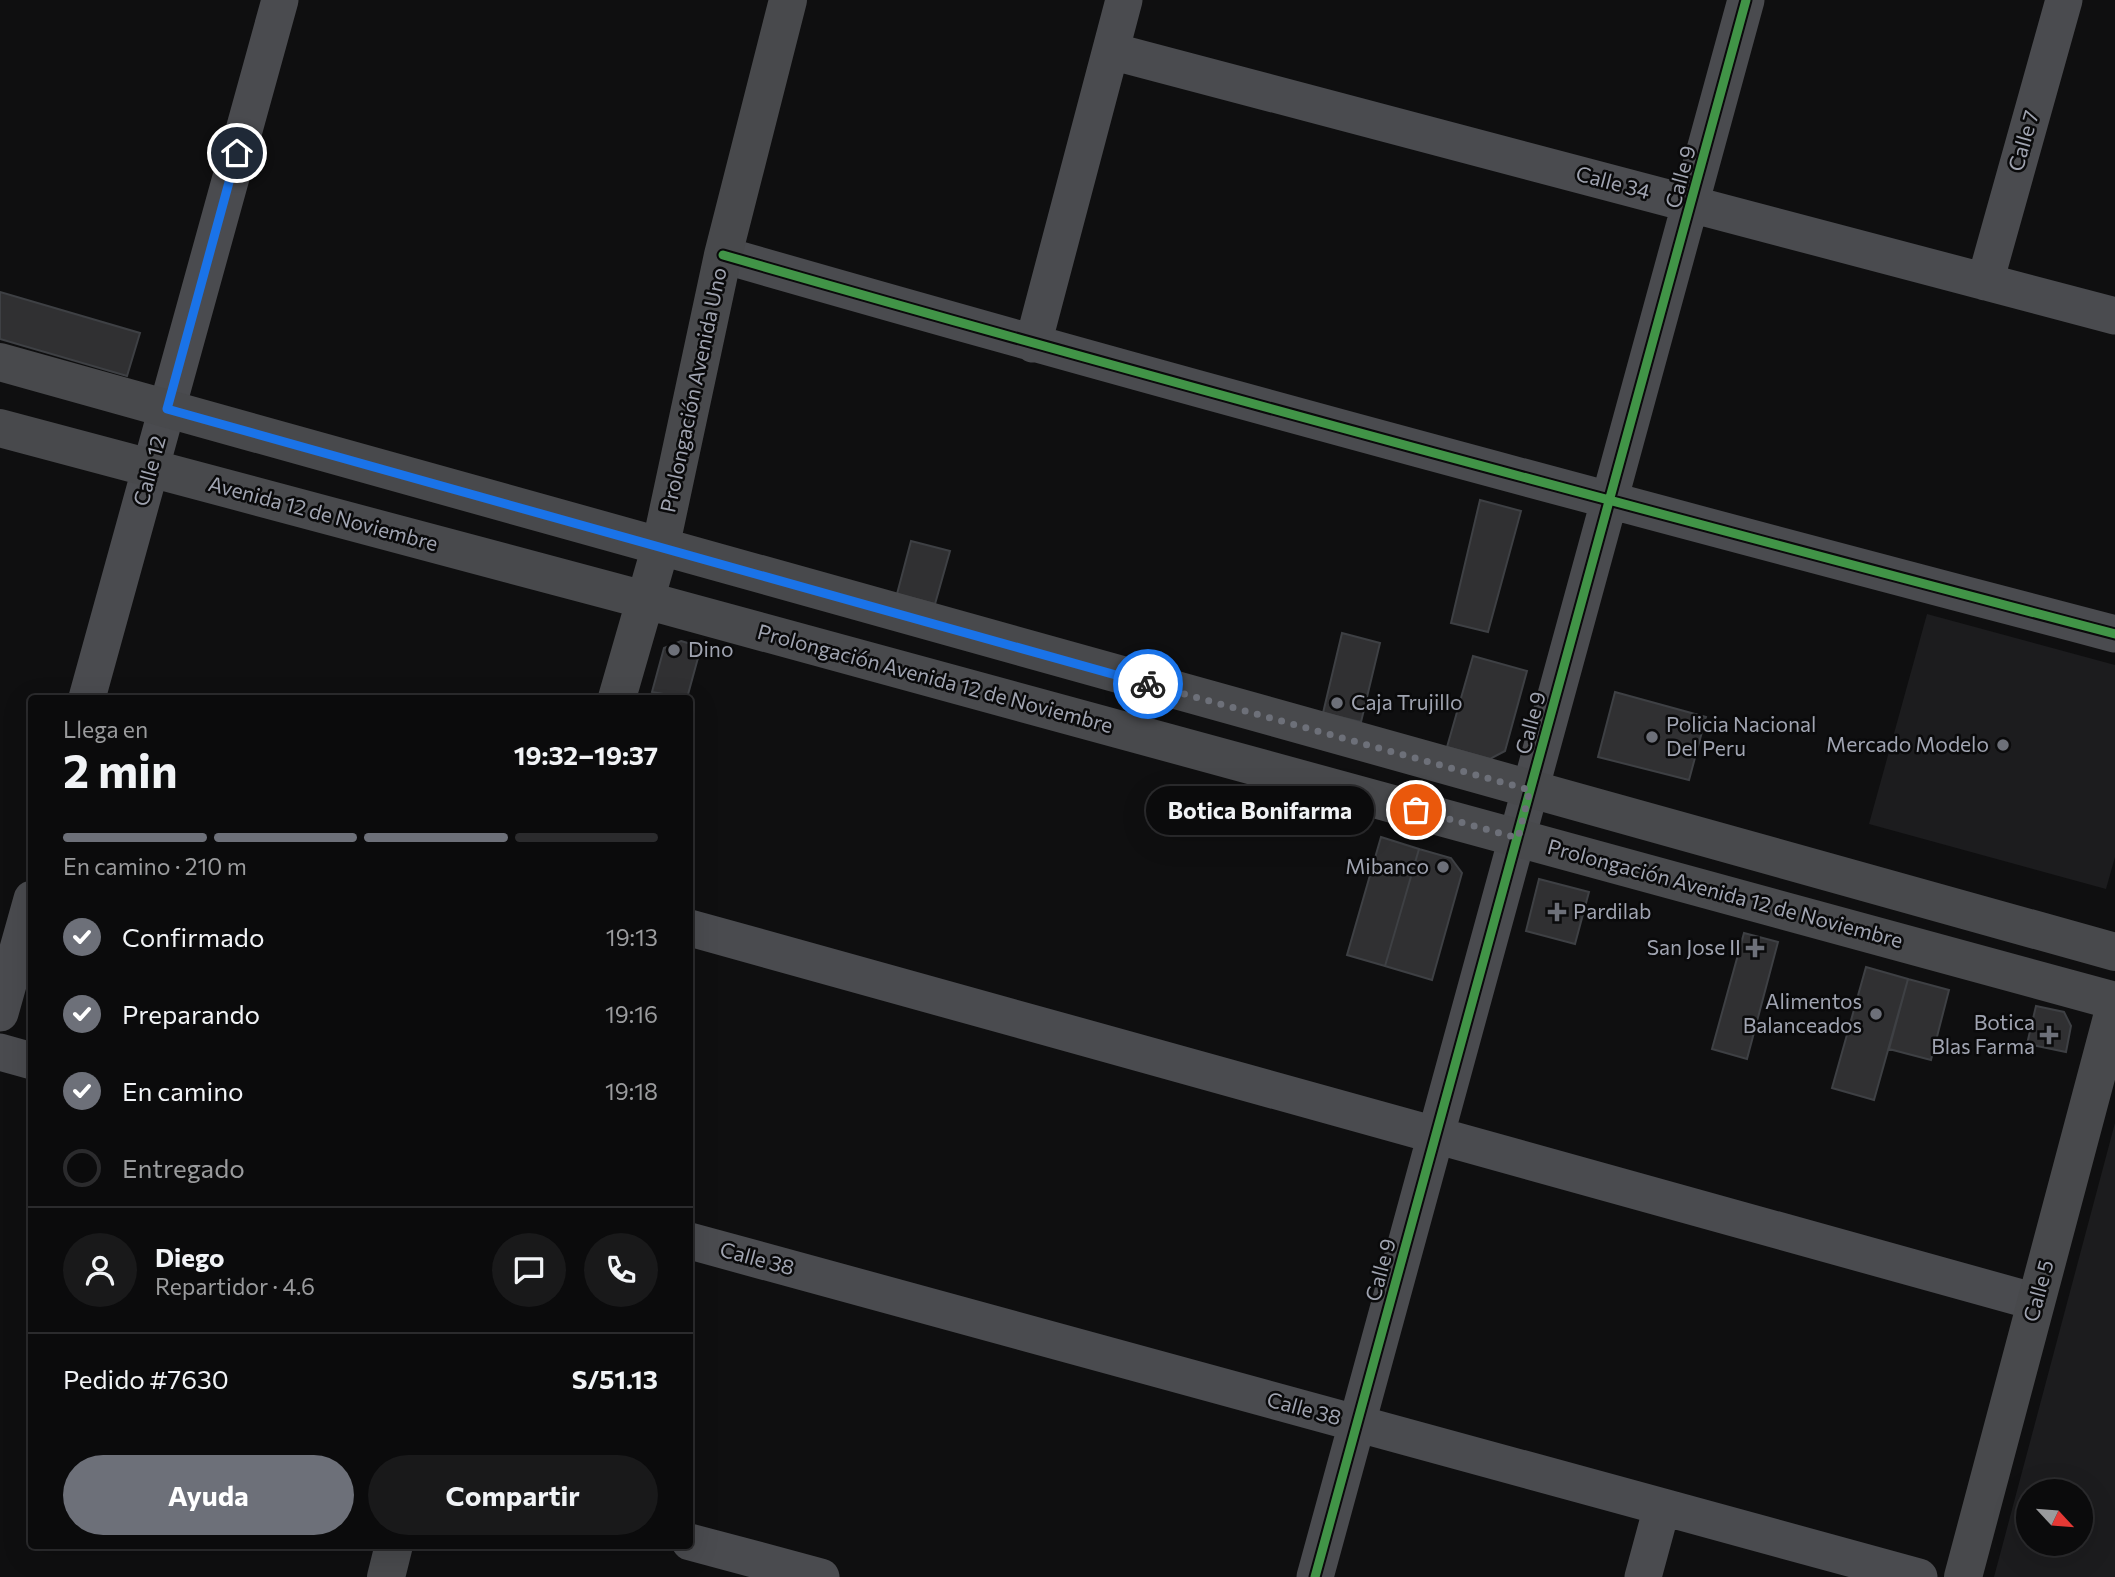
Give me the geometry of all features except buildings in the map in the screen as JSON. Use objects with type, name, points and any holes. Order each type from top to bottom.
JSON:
[{"type":"main road","name":"Prolongación Avenida Uno","points":[[618,695],[660,549],[723,255],[788,0]]},
{"type":"main road","points":[[0,362],[660,549],[2115,952]]},
{"type":"main road","name":"Avenida 12 de Noviembre","points":[[0,428],[645,600]]},
{"type":"main road","name":"Prolongación Avenida 12 de Noviembre","points":[[645,600],[2115,1003]]},
{"type":"main road","name":"Calle 5","points":[[1963,1577],[2115,1003]]},
{"type":"main road","points":[[386,1577],[393,1549]]},
{"type":"street","name":"Calle 12","points":[[88,695],[280,0]]},
{"type":"street","points":[[1033,344],[1124,0]]},
{"type":"street","name":"Calle 9","points":[[1315,1577],[1692,203],[1745,0]]},
{"type":"street","name":"Calle 7","points":[[1985,282],[2064,0]]},
{"type":"street","name":"Calle 34","points":[[1111,51],[2115,316]]},
{"type":"street","points":[[723,255],[1033,344],[1610,501],[2115,634]]},
{"type":"street","points":[[0,1013],[28,913]]},
{"type":"street","points":[[693,929],[2036,1302]]},
{"type":"street","points":[[0,1052],[28,1060]]},
{"type":"street","name":"Calle 38","points":[[693,1242],[1919,1577]]},
{"type":"street","points":[[1643,1577],[1662,1507]]},
{"type":"street","points":[[703,1556],[821,1577]]},
{"type":"shaded area","name":"Mercado Modelo","points":[[1927,614],[2115,665],[2115,857],[2106,889],[1869,824]]},
{"type":"shaded area","points":[[2115,1123],[2115,1577],[1994,1577],[2016,1494],[2016,1556],[2093,1556],[2093,1479],[2020,1479]]},
{"type":"cycle path","points":[[1315,1577],[1746,0]]},
{"type":"cycle path","points":[[723,255],[1418,449],[2115,634]]},
{"type":"way so far","points":[[1148,684],[1530,790],[1518,838],[1416,810]]},
{"type":"place","name":"Dino","points":[[674,650]]},
{"type":"place","name":"Caja Trujillo","points":[[1337,703]]},
{"type":"place","name":"Policia Nacional Del Peru","points":[[1652,737]]},
{"type":"place","name":"Mercado Modelo","points":[[2003,745]]},
{"type":"place","name":"Botica Bonifarma","points":[[1416,810]]},
{"type":"place","name":"Mibanco","points":[[1443,867]]},
{"type":"place","name":"Pardilab","points":[[1557,912]]},
{"type":"place","name":"San Jose II","points":[[1755,948]]},
{"type":"place","name":"Alimentos Balanceados","points":[[1876,1014]]},
{"type":"place","name":"Botica Blas Farma","points":[[2049,1035]]},
{"type":"route","points":[[237,153],[167,409],[1148,684]]}]
